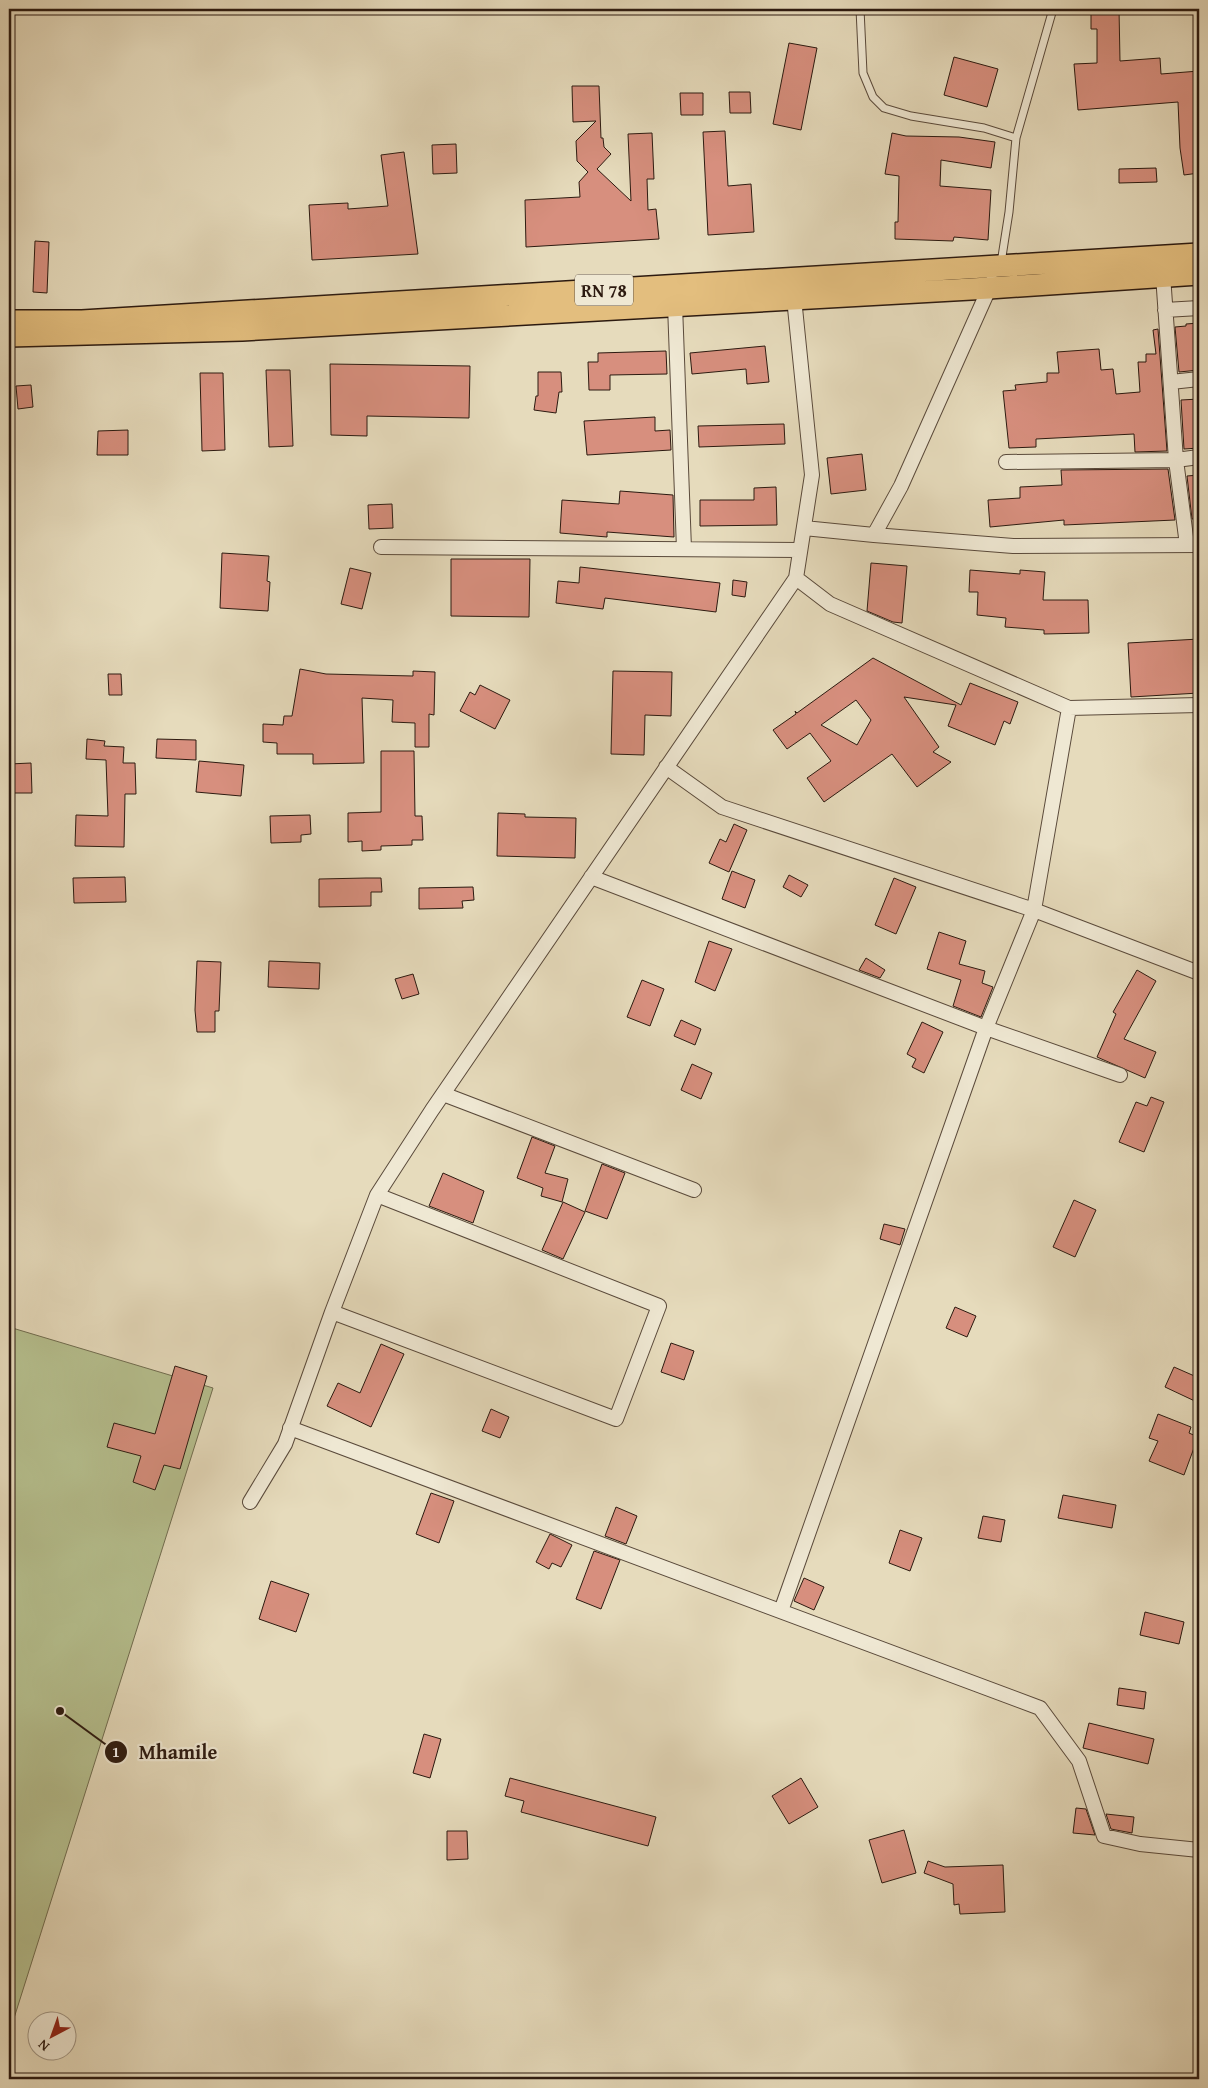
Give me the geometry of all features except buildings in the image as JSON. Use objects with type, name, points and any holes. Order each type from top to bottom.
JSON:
[{"type":"main road","name":"RN 78","points":[[9,321],[82,321],[1199,254]]},
{"type":"main road","name":"RN 78","points":[[9,336],[242,330],[989,288],[1199,274]]},
{"type":"street","points":[[874,535],[901,486],[989,288],[1001,266]]},
{"type":"street","points":[[804,528],[1014,546],[1193,545],[1176,460],[1163,275]]},
{"type":"street","points":[[250,1502],[285,1444],[332,1312],[377,1195],[443,1094],[796,578],[812,475],[794,298]]},
{"type":"street","points":[[675,305],[684,549]]},
{"type":"street","points":[[1165,310],[1199,308]]},
{"type":"street","points":[[1171,382],[1199,380]]},
{"type":"street","points":[[1006,462],[1176,460],[1199,457]]},
{"type":"street","points":[[381,547],[800,550]]},
{"type":"street","points":[[796,578],[830,604],[1069,708],[1199,705]]},
{"type":"street","points":[[781,1611],[986,1028],[1034,910],[1069,708]]},
{"type":"street","points":[[666,767],[722,807],[1034,910],[1199,973]]},
{"type":"street","points":[[591,877],[986,1028],[1120,1075]]},
{"type":"street","points":[[443,1094],[694,1190]]},
{"type":"street","points":[[332,1312],[616,1419],[659,1306],[377,1195]]},
{"type":"street","points":[[290,1428],[1040,1708],[1079,1761],[1104,1836],[1140,1844],[1199,1850]]},
{"type":"lane","points":[[860,9],[863,73],[872,97],[884,108],[911,116],[984,128],[1016,138]]},
{"type":"lane","points":[[1001,266],[1010,212],[1016,138],[1053,9]]},
{"type":"green space","points":[[9,1327],[213,1388],[9,2034]]},
{"type":"place","name":"Mhamile","points":[[60,1711]]}]
